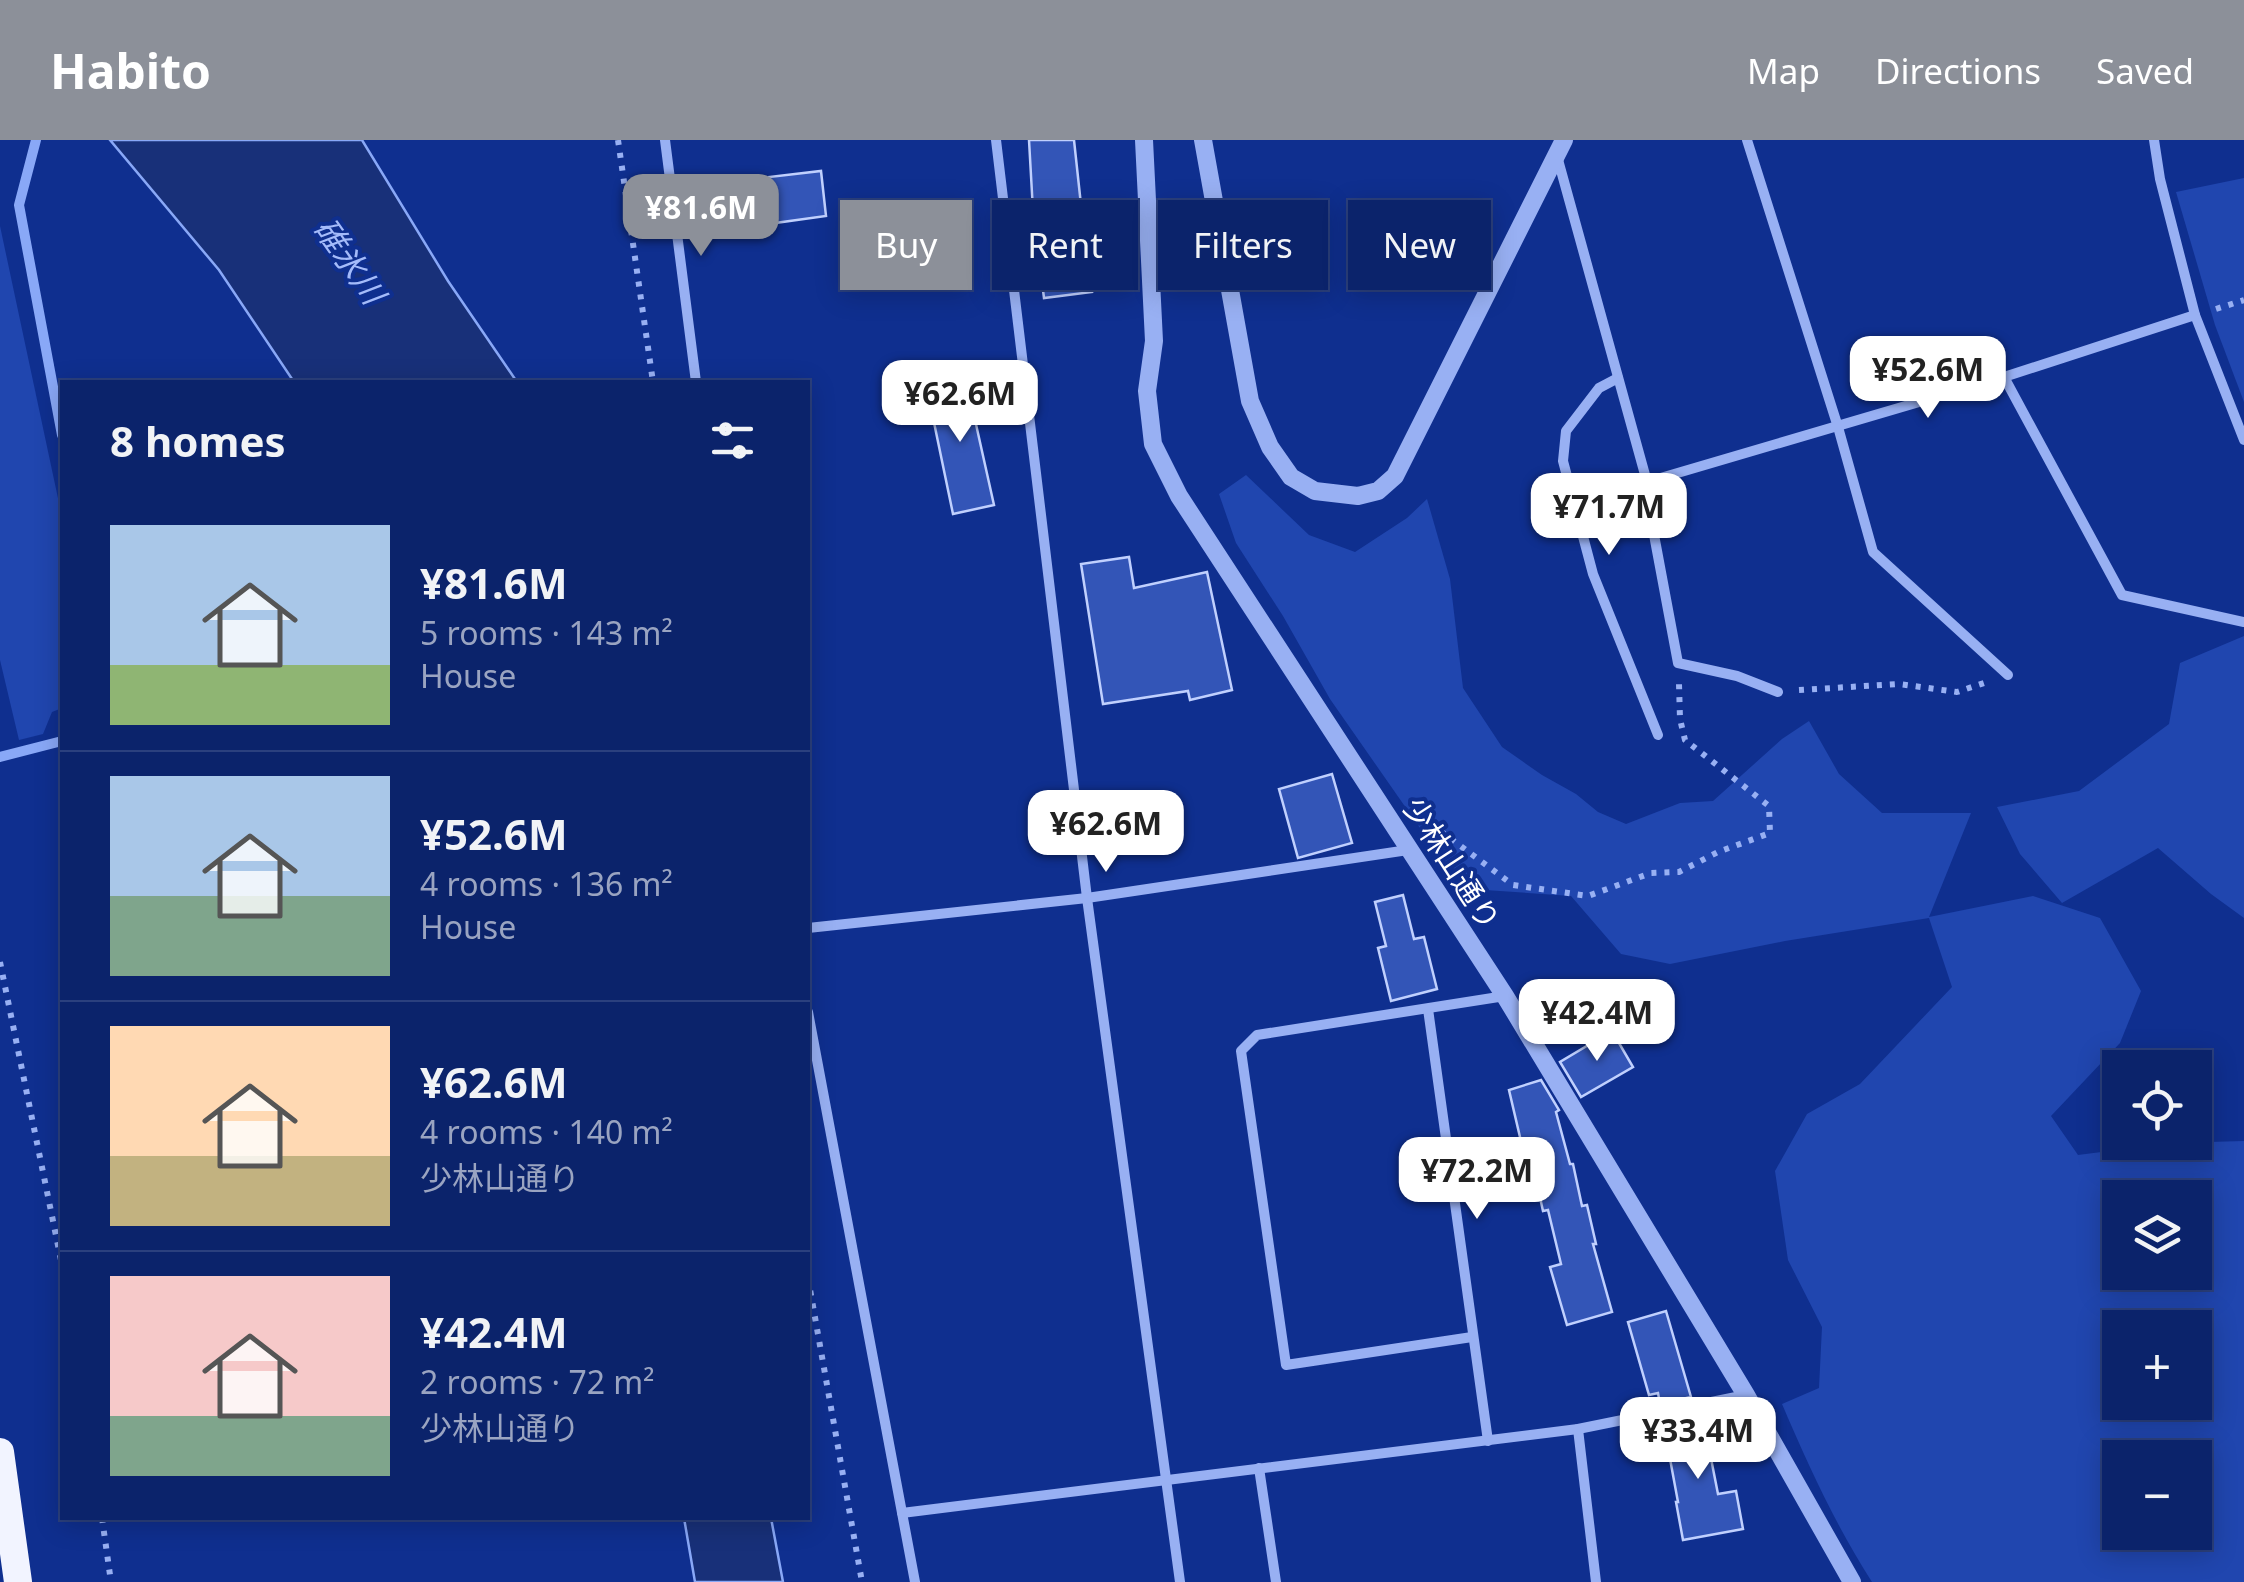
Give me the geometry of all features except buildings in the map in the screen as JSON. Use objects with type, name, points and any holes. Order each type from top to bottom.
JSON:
[{"type":"highway","points":[[0,1452],[18,1582]]},
{"type":"street","points":[[665,140],[696,380]]},
{"type":"street","points":[[996,140],[1087,898],[1180,1582]]},
{"type":"street","name":"少林山通り","points":[[1144,140],[1154,341],[1147,391],[1153,444],[1178,496],[1505,996],[1746,1395],[1852,1582]]},
{"type":"street","points":[[1203,140],[1250,401],[1270,448],[1292,477],[1316,491],[1358,496],[1378,492],[1395,476],[1559,146]]},
{"type":"street","points":[[1747,140],[1838,427],[1873,552],[2008,675]]},
{"type":"street","points":[[2154,140],[2160,179],[2195,315],[2244,440]]},
{"type":"street","points":[[1559,146],[1647,482],[1648,508],[1678,663],[1737,676],[1778,692]]},
{"type":"street","points":[[1647,482],[2004,377],[2195,315]]},
{"type":"street","points":[[2004,377],[2122,595],[2244,622]]},
{"type":"street","points":[[1618,378],[1599,388],[1566,430],[1563,461],[1593,574],[1658,735]]},
{"type":"street","points":[[810,928],[1087,898],[1408,850]]},
{"type":"street","points":[[1472,1336],[1286,1365],[1241,1051],[1256,1035],[1505,996]]},
{"type":"street","points":[[1428,1009],[1488,1440]]},
{"type":"street","points":[[810,1023],[915,1582]]},
{"type":"street","points":[[902,1513],[1578,1429],[1746,1395]]},
{"type":"street","points":[[1578,1429],[1596,1582]]},
{"type":"street","points":[[1259,1468],[1276,1582]]},
{"type":"path","points":[[618,140],[653,380]]},
{"type":"path","points":[[1383,811],[1427,820],[1513,885],[1588,896],[1651,872],[1679,872],[1718,852],[1770,833],[1769,806],[1684,740],[1678,663]]},
{"type":"path","points":[[1778,692],[1899,684],[1957,692],[2008,675]]},
{"type":"path","points":[[0,962],[60,1255]]},
{"type":"path","points":[[810,1289],[862,1582]]},
{"type":"path","points":[[102,1520],[111,1582]]},
{"type":"shaded area","points":[[2244,178],[2244,402],[2215,325],[2176,192]]},
{"type":"shaded area","points":[[0,226],[60,508],[60,709],[52,712],[43,734],[19,740],[0,660]]},
{"type":"shaded area","points":[[1246,475],[1309,535],[1355,552],[1407,518],[1427,499],[1450,579],[1463,688],[1502,747],[1598,812],[1626,824],[1680,803],[1713,801],[1782,739],[1809,721],[1839,774],[1882,813],[1971,813],[1929,917],[2033,896],[2100,918],[2141,991],[2120,1043],[2113,1050],[2102,1050],[2102,1062],[2051,1116],[2078,1155],[2102,1152],[2102,1160],[2212,1160],[2212,1142],[2244,1141],[2244,1582],[1872,1582],[1823,1495],[1782,1404],[1819,1388],[1822,1327],[1788,1260],[1775,1171],[1807,1114],[1860,1084],[1952,987],[1929,918],[1670,964],[1621,954],[1571,896],[1485,890],[1443,861],[1330,699],[1236,543],[1219,494]]},
{"type":"shaded area","points":[[2244,636],[2244,918],[2158,848],[2062,903],[2020,854],[1997,807],[2079,791],[2169,724],[2180,663]]},
{"type":"water","name":"碓氷川","points":[[110,140],[362,140],[448,281],[516,380],[293,380],[219,270]]},
{"type":"water","points":[[684,1520],[771,1520],[783,1582],[695,1582]]},
{"type":"waterway","points":[[36,140],[19,205],[60,424]]},
{"type":"waterway","points":[[0,757],[60,742]]}]
